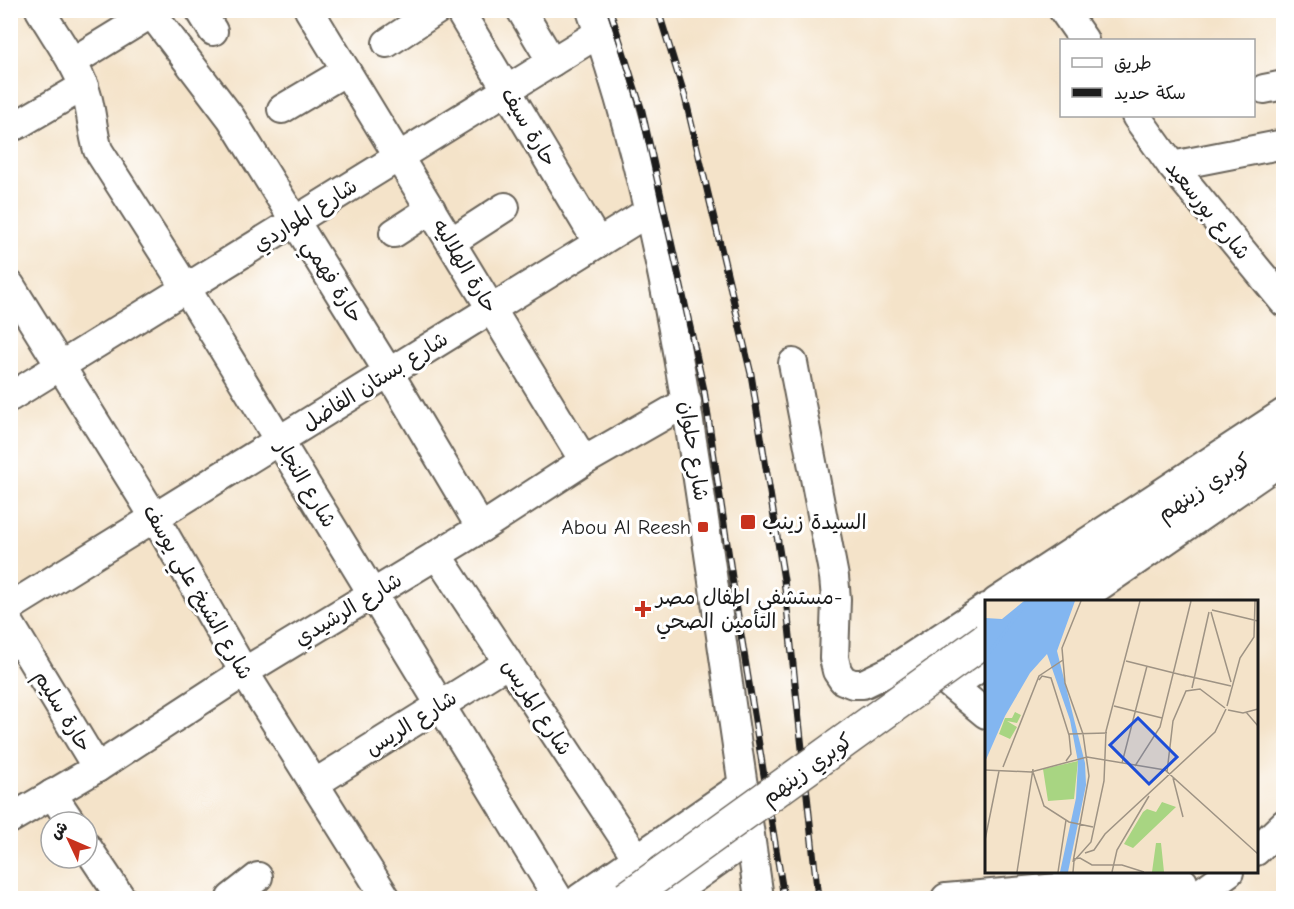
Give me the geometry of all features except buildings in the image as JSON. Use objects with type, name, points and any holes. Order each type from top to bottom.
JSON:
[{"type":"main road","name":"كوبري زينهم","points":[[1041,600],[1127,537],[1284,435]]},
{"type":"main road","name":"كوبري زينهم","points":[[627,898],[985,640]]},
{"type":"street","name":"شارع النجار","points":[[40,10],[78,74],[88,101],[98,150],[186,288],[558,898]]},
{"type":"street","name":"حارة الهلاليه","points":[[309,10],[584,461]]},
{"type":"street","points":[[387,43],[437,10]]},
{"type":"street","name":"حارة سيف","points":[[459,10],[598,243]]},
{"type":"street","points":[[521,10],[552,62]]},
{"type":"street","points":[[1063,10],[1083,39]]},
{"type":"street","points":[[17,125],[153,12]]},
{"type":"street","name":"حارة فهمي","points":[[153,12],[231,118],[389,373],[481,528]]},
{"type":"street","name":"شارع المواردي","points":[[10,397],[552,62],[595,22]]},
{"type":"street","name":"شارع حلوان","points":[[595,22],[625,120],[648,212],[687,402],[759,898]]},
{"type":"street","points":[[282,109],[346,71]]},
{"type":"street","name":"شارع بورسعيد","points":[[1137,117],[1172,166],[1284,302]]},
{"type":"street","points":[[1172,166],[1284,144]]},
{"type":"street","points":[[451,242],[505,207]]},
{"type":"street","points":[[394,233],[431,209]]},
{"type":"street","name":"شارع بستان الفاضل","points":[[10,607],[648,212]]},
{"type":"street","name":"شارع الشيخ علي يوسف","points":[[10,285],[155,518],[244,672],[386,898]]},
{"type":"street","points":[[793,363],[834,577],[836,599],[834,658],[837,671],[843,680],[853,684],[863,684],[890,671],[985,609]]},
{"type":"street","name":"شارع الرشيدي","points":[[10,819],[97,768],[244,672],[481,528],[584,461],[687,402]]},
{"type":"street","points":[[999,600],[1284,413]]},
{"type":"street","points":[[1079,600],[1284,459]]},
{"type":"street","name":"شارع المريس","points":[[437,555],[637,858]]},
{"type":"street","name":"حارة سليم","points":[[10,624],[97,768]]},
{"type":"street","name":"شارع الريس","points":[[314,784],[508,663]]},
{"type":"street","points":[[953,686],[985,664]]},
{"type":"street","points":[[890,671],[908,683],[936,678],[945,681],[985,712]]},
{"type":"street","points":[[580,898],[743,785]]},
{"type":"street","points":[[52,794],[63,810]]},
{"type":"street","points":[[1258,850],[1284,824]]},
{"type":"street","points":[[666,898],[750,838]]},
{"type":"street","points":[[99,865],[121,898]]},
{"type":"street","points":[[946,898],[1186,887],[1226,873]]},
{"type":"street","points":[[231,898],[258,877]]},
{"type":"railway","points":[[610,10],[642,111],[704,390],[784,898]]},
{"type":"railway","points":[[658,10],[685,97],[751,374],[784,580],[818,898]]},
{"type":"place","name":"السيدة زينب","points":[[748,522]]},
{"type":"place","name":"Abou Al Reesh","points":[[703,527]]},
{"type":"place","name":"مستشفي اطفال مصر- التأمين الصحي","points":[[643,609]]}]
